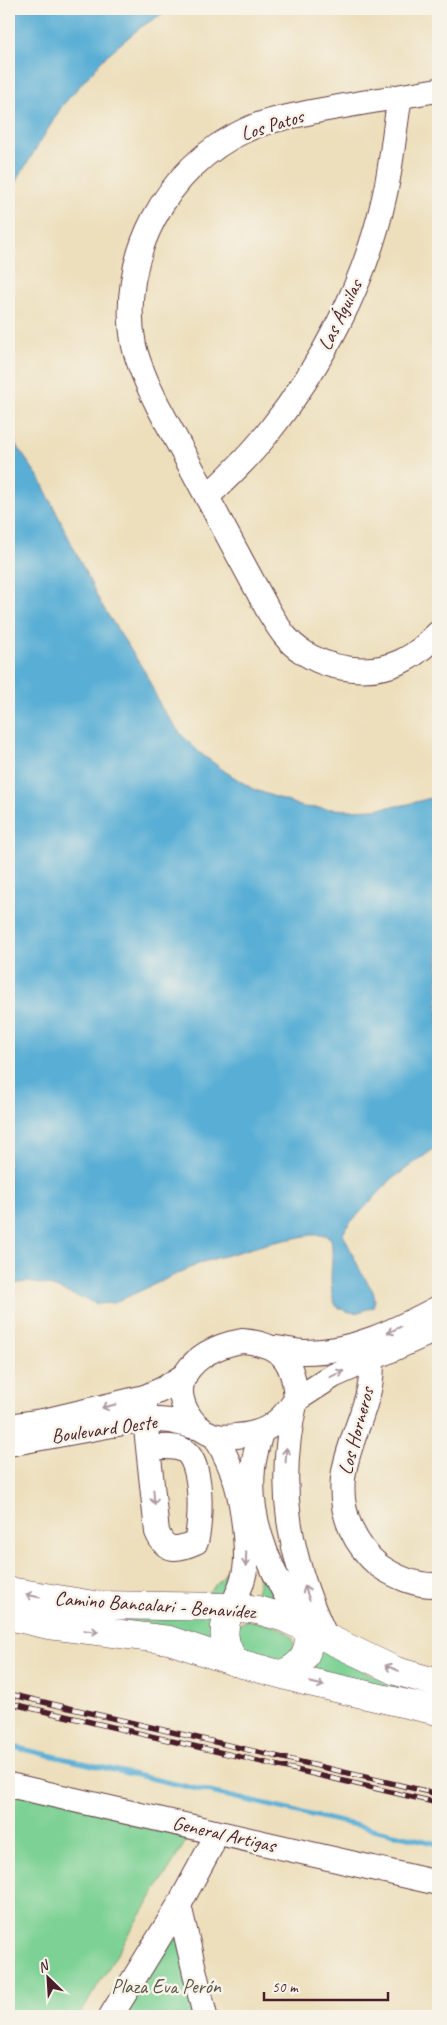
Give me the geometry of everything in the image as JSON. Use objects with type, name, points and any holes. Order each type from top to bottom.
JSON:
[{"type":"main road","name":"Camino Bancalari - Benavídez","points":[[9,1591],[94,1605],[232,1607],[258,1610],[285,1618],[396,1670],[438,1683]]},
{"type":"main road","points":[[232,1607],[226,1617],[223,1629],[224,1641],[228,1652],[235,1662]]},
{"type":"main road","name":"Camino Bancalari - Benavídez","points":[[9,1616],[78,1629],[169,1640],[235,1662],[305,1681],[438,1711]]},
{"type":"main road","points":[[282,1674],[302,1662],[307,1652],[309,1640],[317,1633]]},
{"type":"street","name":"Los Patos","points":[[438,90],[279,119],[247,129],[223,142],[186,173],[158,210],[138,256],[133,277],[131,323],[134,346],[141,371],[158,406],[269,612],[284,635],[298,650],[314,660],[340,667],[383,668],[402,661],[423,648],[438,633]]},
{"type":"street","name":"Las Águilas","points":[[207,497],[246,459],[268,434],[298,392],[344,314],[362,270],[385,197],[400,97]]},
{"type":"street","points":[[207,1432],[233,1437],[261,1432],[286,1414],[296,1400],[438,1308]]},
{"type":"street","points":[[232,1607],[245,1569],[246,1553],[238,1484],[228,1459],[207,1432],[188,1416],[183,1405],[182,1385],[185,1374],[207,1352],[224,1344],[242,1341],[256,1342],[275,1348],[303,1352],[352,1347],[372,1350],[438,1329]]},
{"type":"street","points":[[275,1348],[287,1360],[294,1375],[296,1400],[286,1451],[287,1496],[291,1530],[300,1573],[311,1606],[317,1633]]},
{"type":"street","name":"Los Horneros","points":[[372,1350],[369,1390],[349,1450],[343,1477],[342,1492],[346,1518],[356,1539],[368,1556],[389,1572],[414,1582],[438,1585]]},
{"type":"street","name":"Boulevard Oeste","points":[[9,1444],[151,1412],[164,1389],[185,1374]]},
{"type":"street","points":[[151,1412],[158,1448]]},
{"type":"street","name":"Boulevard Oeste","points":[[9,1426],[48,1420],[151,1412],[207,1432]]},
{"type":"street","points":[[261,1432],[252,1470],[252,1490],[265,1552],[283,1592],[317,1633]]},
{"type":"street","name":"General Artigas","points":[[9,1786],[438,1883]]},
{"type":"street","points":[[110,2016],[179,1905],[211,1846],[215,1832]]},
{"type":"street","points":[[179,1905],[205,2016]]},
{"type":"green space","points":[[258,1559],[277,1602],[255,1596],[259,1581]]},
{"type":"green space","points":[[231,1564],[233,1564],[232,1578],[226,1593],[207,1593],[222,1578]]},
{"type":"green space","points":[[9,1600],[214,1614],[214,1640]]},
{"type":"green space","points":[[247,1620],[286,1631],[294,1643],[293,1651],[281,1661],[243,1649],[239,1646],[238,1625]]},
{"type":"green space","points":[[323,1650],[372,1675],[431,1696],[314,1672],[310,1666],[317,1651]]},
{"type":"green space","points":[[9,1780],[199,1820],[79,2016],[9,2016]]},
{"type":"green space","name":"Plaza Eva Perón","points":[[179,1905],[205,2016],[111,2016]]},
{"type":"water","points":[[9,9],[170,9],[141,27],[107,55],[62,106],[9,193]]},
{"type":"water","points":[[9,422],[16,445],[40,479],[101,604],[145,672],[161,707],[181,734],[200,753],[253,789],[303,807],[349,810],[373,809],[404,805],[438,796],[438,1146],[392,1179],[348,1225],[343,1234],[361,1272],[373,1291],[375,1300],[373,1307],[354,1312],[346,1311],[336,1306],[331,1281],[331,1239],[326,1235],[310,1235],[270,1243],[203,1262],[114,1303],[97,1304],[47,1285],[28,1282],[9,1284]]},
{"type":"waterway","points":[[9,1746],[438,1844]]},
{"type":"railway","points":[[9,1694],[438,1794]]},
{"type":"railway","points":[[9,1703],[438,1803]]}]
